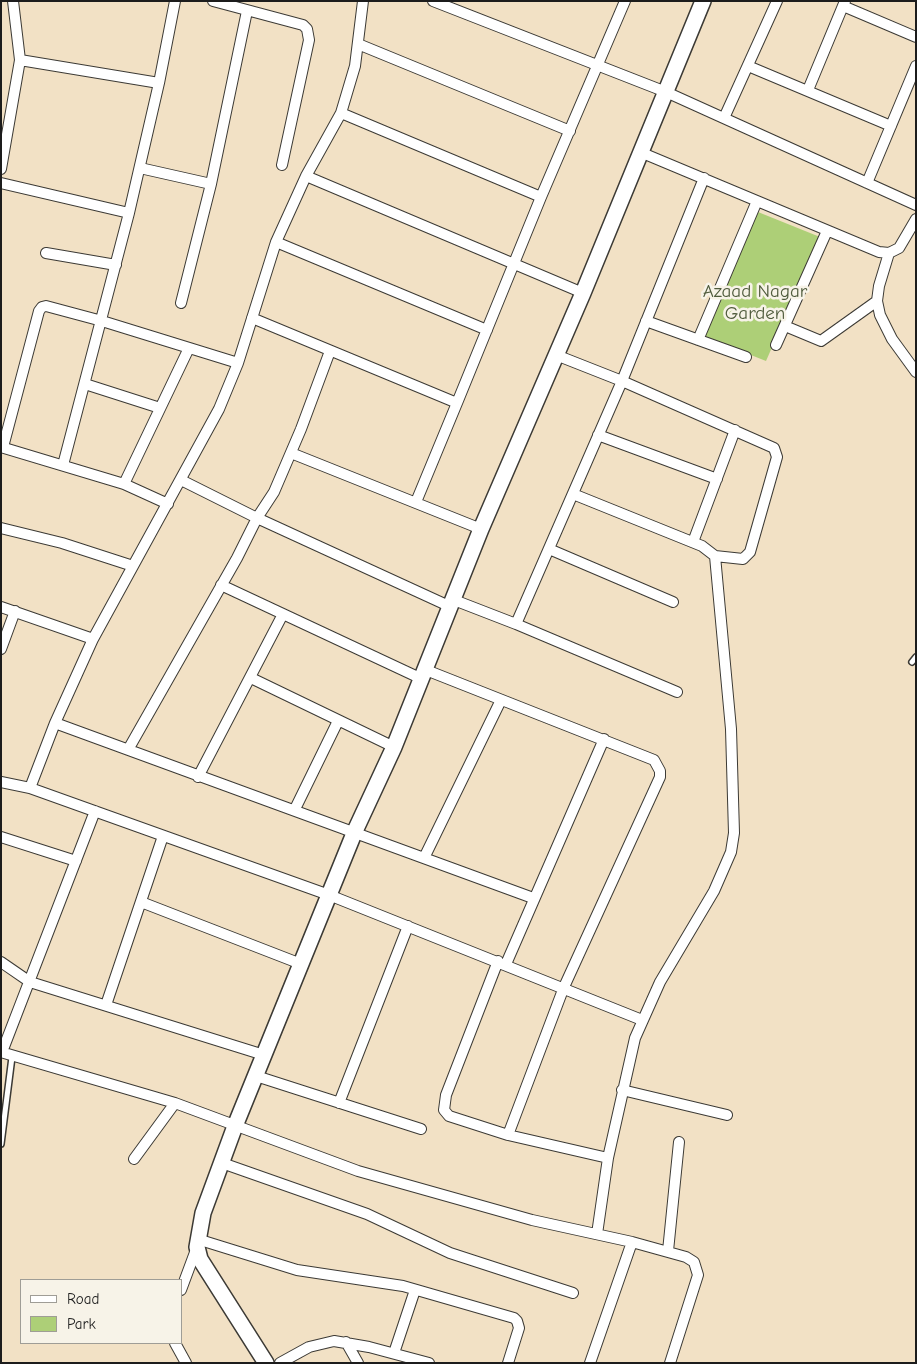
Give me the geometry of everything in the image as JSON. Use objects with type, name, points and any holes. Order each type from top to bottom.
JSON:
[{"type":"street","points":[[1,169],[20,60],[13,1]]},
{"type":"street","points":[[63,466],[140,168],[175,1]]},
{"type":"street","points":[[213,1],[303,25],[309,34],[282,165]]},
{"type":"street","points":[[30,788],[55,723],[93,639],[219,409],[238,363],[276,242],[306,176],[341,112],[350,85],[364,1]]},
{"type":"street","points":[[416,502],[541,197],[625,1]]},
{"type":"street","points":[[182,1287],[197,1243],[203,1213],[235,1126],[355,832],[394,747],[481,529],[583,293],[703,1]]},
{"type":"street","points":[[724,118],[777,1]]},
{"type":"street","points":[[435,2],[666,92],[916,205]]},
{"type":"street","points":[[808,90],[844,4],[916,37]]},
{"type":"street","points":[[181,303],[211,184],[247,10]]},
{"type":"street","points":[[358,44],[570,131]]},
{"type":"street","points":[[20,60],[159,83]]},
{"type":"street","points":[[748,66],[891,126]]},
{"type":"street","points":[[867,183],[916,66]]},
{"type":"street","points":[[341,112],[541,197]]},
{"type":"street","points":[[640,152],[878,252],[889,253]]},
{"type":"street","points":[[140,168],[211,184]]},
{"type":"street","points":[[306,176],[583,293]]},
{"type":"street","points":[[516,624],[622,380],[704,178]]},
{"type":"street","points":[[1,184],[129,213]]},
{"type":"street","points":[[698,340],[757,201]]},
{"type":"street","points":[[916,219],[902,244],[889,253],[879,286],[878,301],[884,327],[916,372]]},
{"type":"street","points":[[776,345],[827,231]]},
{"type":"street","points":[[276,242],[487,330]]},
{"type":"street","points":[[46,253],[116,265]]},
{"type":"street","points":[[785,326],[821,341],[878,301]]},
{"type":"street","points":[[168,504],[124,484],[2,447],[39,311],[42,306],[46,306],[102,321],[238,363]]},
{"type":"street","points":[[252,318],[458,403]]},
{"type":"street","points":[[646,321],[746,357]]},
{"type":"street","points":[[124,484],[189,348]]},
{"type":"street","points":[[129,748],[257,518],[274,492],[291,453],[330,350]]},
{"type":"street","points":[[556,355],[622,380],[770,444],[774,448],[777,457],[746,557],[738,559],[715,556]]},
{"type":"street","points":[[85,384],[160,408]]},
{"type":"street","points":[[693,542],[736,430]]},
{"type":"street","points":[[598,435],[716,479]]},
{"type":"street","points":[[291,453],[481,529]]},
{"type":"street","points":[[181,480],[257,518],[452,604],[516,624],[677,692]]},
{"type":"street","points":[[573,494],[693,542],[711,551],[715,556],[731,729],[734,833],[732,852],[718,883],[660,982],[642,1020],[629,1059],[622,1090],[608,1158],[597,1234]]},
{"type":"street","points":[[1,528],[62,543],[133,566]]},
{"type":"street","points":[[549,549],[673,602]]},
{"type":"street","points":[[221,585],[283,614],[424,674],[501,700],[654,760],[660,770],[660,777],[564,987],[508,1135]]},
{"type":"street","points":[[1,607],[93,639]]},
{"type":"street","points":[[1,649],[15,611]]},
{"type":"street","points":[[198,777],[283,614]]},
{"type":"street","points":[[251,678],[394,747]]},
{"type":"street","points":[[424,858],[501,700]]},
{"type":"street","points":[[295,810],[338,721]]},
{"type":"street","points":[[55,723],[129,748],[198,777],[295,810],[533,898]]},
{"type":"street","points":[[604,739],[533,898],[502,962],[444,1104],[444,1110],[449,1116],[508,1135],[608,1158]]},
{"type":"street","points":[[1,782],[30,788],[329,895],[502,962],[642,1020]]},
{"type":"street","points":[[95,812],[1,1052],[175,1103],[367,1174],[532,1220],[668,1251],[694,1262],[698,1275],[670,1363]]},
{"type":"street","points":[[106,1005],[163,836]]},
{"type":"street","points":[[1,838],[76,861]]},
{"type":"street","points":[[141,902],[301,964]]},
{"type":"street","points":[[338,1103],[408,926]]},
{"type":"street","points":[[1,962],[30,982],[264,1055]]},
{"type":"street","points":[[256,1076],[421,1129]]},
{"type":"street","points":[[622,1090],[727,1115]]},
{"type":"street","points":[[134,1159],[175,1103]]},
{"type":"street","points":[[668,1251],[679,1142]]},
{"type":"street","points":[[222,1163],[367,1214],[450,1253],[573,1293]]},
{"type":"street","points":[[590,1363],[632,1242]]},
{"type":"street","points":[[197,1243],[297,1270],[415,1290],[517,1321],[519,1328],[508,1363]]},
{"type":"street","points":[[197,1243],[209,1276],[266,1363]]},
{"type":"street","points":[[394,1353],[415,1290]]},
{"type":"street","points":[[280,1363],[318,1344],[334,1341],[394,1353],[429,1363]]},
{"type":"street","points":[[346,1342],[358,1363]]},
{"type":"street","points":[[176,1344],[186,1363]]},
{"type":"lane","points":[[912,662],[916,657]]},
{"type":"lane","points":[[1,1144],[12,1056]]},
{"type":"green space","name":"Azaad Nagar Garden","points":[[758,212],[820,237],[766,361],[703,336]]}]
